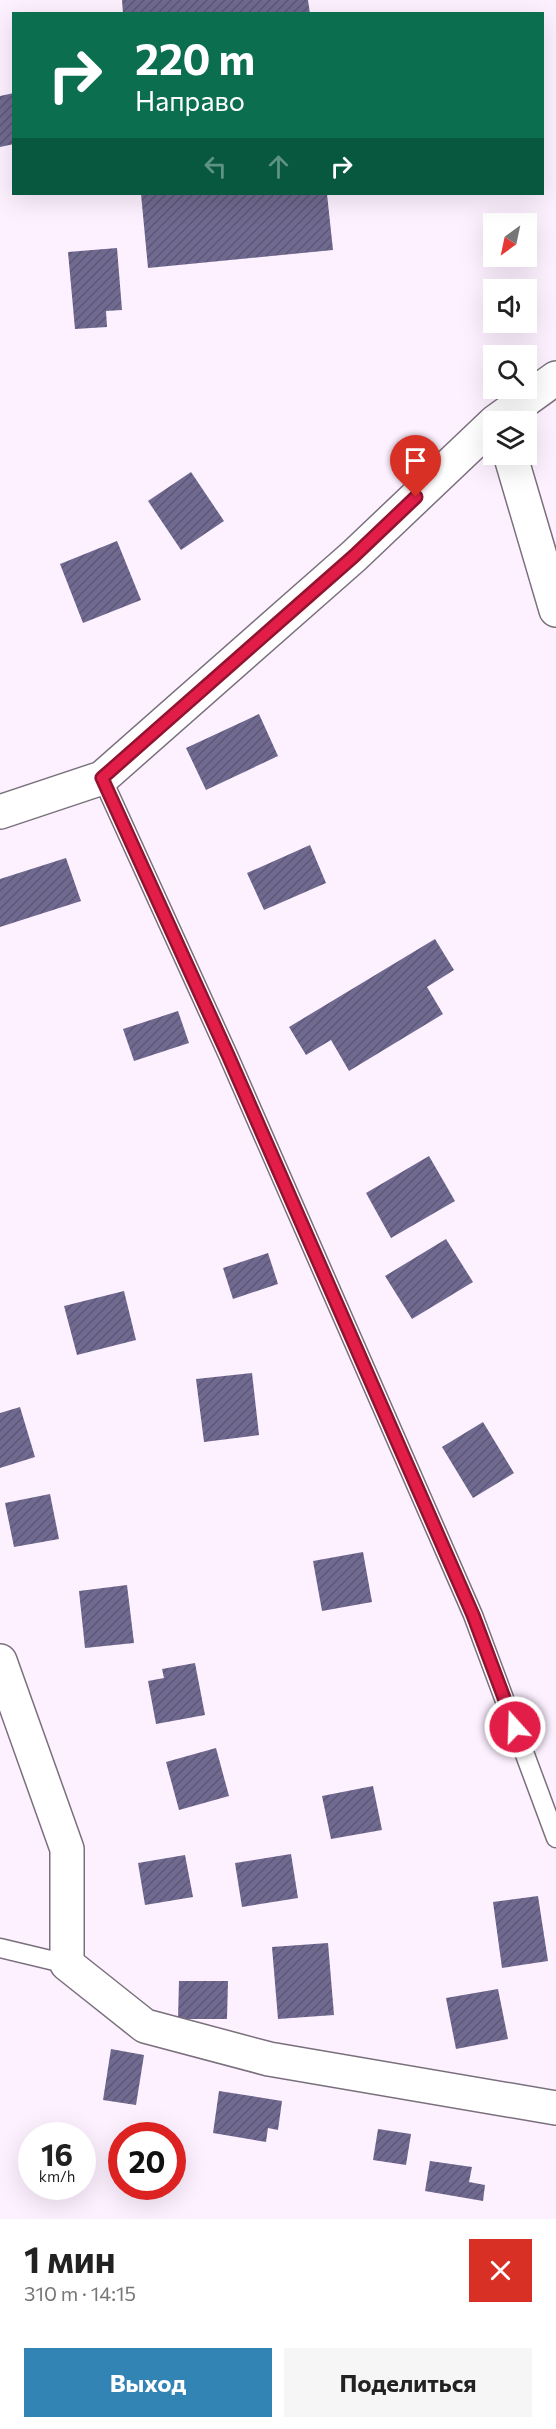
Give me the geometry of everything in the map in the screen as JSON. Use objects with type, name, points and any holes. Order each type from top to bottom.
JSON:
[{"type":"street","points":[[511,411],[556,378]]},
{"type":"street","points":[[0,812],[102,778],[354,556],[483,434]]},
{"type":"street","points":[[513,465],[556,610]]},
{"type":"street","points":[[0,1661],[67,1849],[66,1964],[145,2026],[268,2059],[556,2108]]},
{"type":"lane","points":[[102,778],[228,1055],[473,1615],[556,1838]]},
{"type":"lane","points":[[0,1948],[66,1964]]},
{"type":"building","points":[[122,0],[308,0],[310,12],[123,12]]},
{"type":"building","points":[[12,93],[12,144],[0,147],[0,96]]},
{"type":"building","points":[[141,195],[327,195],[333,250],[148,268]]},
{"type":"building","points":[[117,248],[122,310],[106,311],[107,327],[75,329],[68,252]]},
{"type":"building","points":[[191,472],[224,521],[181,550],[148,501]]},
{"type":"building","points":[[117,541],[141,600],[83,623],[60,564]]},
{"type":"building","points":[[259,714],[278,756],[206,790],[186,748]]},
{"type":"building","points":[[310,845],[326,883],[264,910],[247,873]]},
{"type":"building","points":[[66,858],[81,901],[0,927],[0,879]]},
{"type":"building","points":[[435,939],[454,970],[427,987],[443,1014],[349,1071],[331,1040],[306,1055],[289,1027]]},
{"type":"building","points":[[178,1011],[189,1043],[134,1061],[123,1029]]},
{"type":"building","points":[[429,1156],[455,1201],[391,1238],[366,1193]]},
{"type":"building","points":[[446,1239],[473,1282],[412,1319],[385,1276]]},
{"type":"building","points":[[268,1253],[278,1284],[233,1299],[223,1268]]},
{"type":"building","points":[[124,1291],[136,1340],[77,1355],[64,1306]]},
{"type":"building","points":[[252,1373],[259,1435],[204,1442],[196,1379]]},
{"type":"building","points":[[20,1407],[35,1457],[0,1468],[0,1413]]},
{"type":"building","points":[[483,1422],[514,1473],[473,1498],[442,1447]]},
{"type":"building","points":[[50,1494],[59,1539],[14,1547],[5,1503]]},
{"type":"building","points":[[363,1552],[372,1602],[322,1611],[313,1561]]},
{"type":"building","points":[[127,1585],[134,1643],[85,1648],[79,1591]]},
{"type":"building","points":[[195,1663],[205,1715],[156,1724],[148,1681],[164,1678],[162,1669]]},
{"type":"building","points":[[216,1748],[229,1796],[179,1810],[166,1762]]},
{"type":"building","points":[[373,1786],[382,1830],[331,1839],[322,1796]]},
{"type":"building","points":[[291,1854],[298,1898],[242,1907],[235,1863]]},
{"type":"building","points":[[185,1855],[193,1897],[145,1905],[138,1863]]},
{"type":"building","points":[[538,1896],[548,1961],[502,1968],[493,1902]]},
{"type":"building","points":[[328,1943],[334,2015],[278,2019],[272,1947]]},
{"type":"building","points":[[179,1981],[228,1981],[227,2019],[178,2019]]},
{"type":"building","points":[[498,1989],[508,2039],[456,2049],[446,1998]]},
{"type":"building","points":[[111,2049],[144,2055],[136,2105],[103,2100]]},
{"type":"building","points":[[219,2091],[282,2101],[278,2130],[268,2128],[266,2142],[213,2133]]},
{"type":"building","points":[[378,2129],[411,2134],[406,2165],[373,2160]]},
{"type":"building","points":[[430,2161],[472,2167],[469,2182],[485,2185],[483,2201],[425,2191]]},
{"type":"route","points":[[416,497],[354,556],[102,778],[228,1055],[473,1615],[515,1727]]}]
